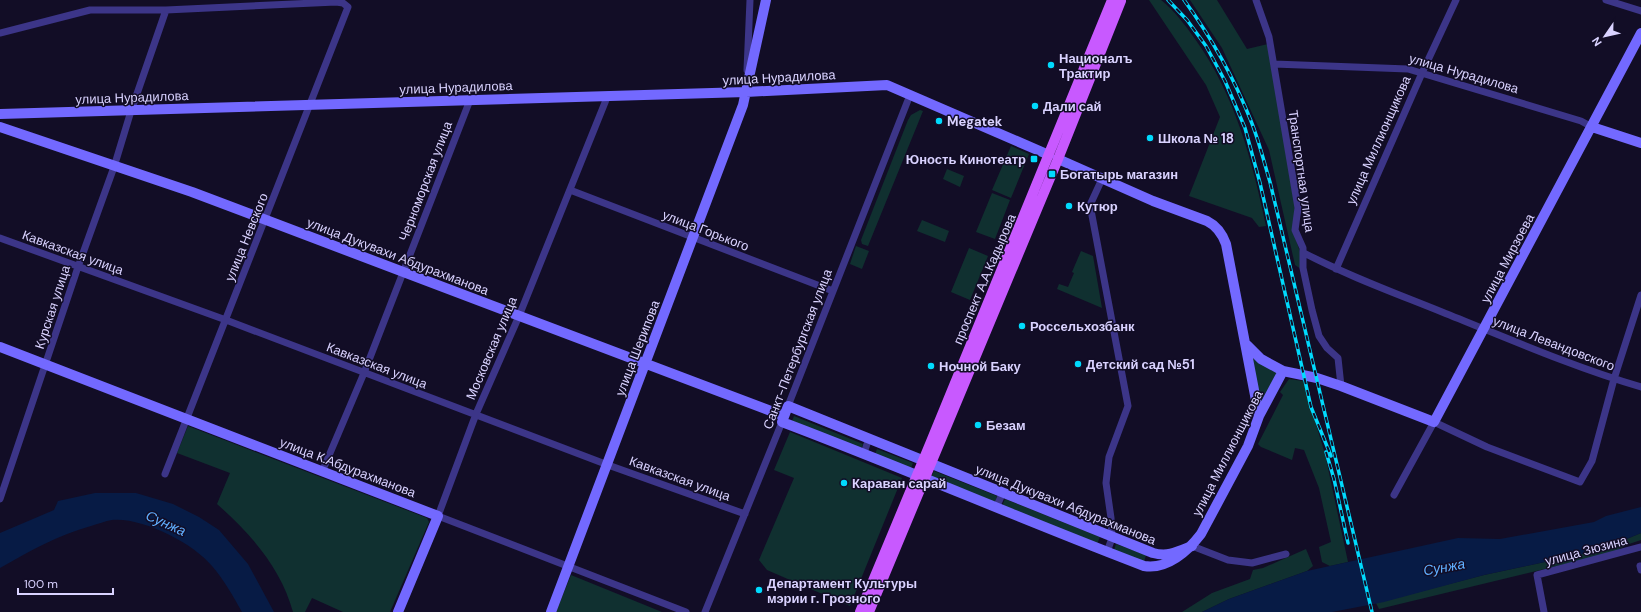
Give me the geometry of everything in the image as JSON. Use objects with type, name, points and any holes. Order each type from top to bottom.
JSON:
[{"type":"main road","name":"проспект А.А.Кадырова","points":[[860,612],[928,462],[1117,0]]},
{"type":"main road","name":"проспект А.А.Кадырова","points":[[869,612],[921,477]]},
{"type":"street","points":[[0,33],[90,10],[166,10],[197,8],[199,0]]},
{"type":"street","name":"улица Шерипова","points":[[746,92],[750,0]]},
{"type":"street","name":"улица Шерипова","points":[[550,612],[608,465],[746,92],[766,0]]},
{"type":"street","name":"Транспортная улица","points":[[1256,0],[1269,37],[1274,64],[1298,208],[1295,230],[1304,253],[1304,268],[1319,336],[1327,348],[1338,358],[1341,386]]},
{"type":"street","name":"улица Миллионщикова","points":[[1336,269],[1422,73],[1456,0]]},
{"type":"street","points":[[1606,0],[1641,11]]},
{"type":"street","name":"улица Невского","points":[[165,474],[266,220],[348,7],[343,3],[336,2],[197,8]]},
{"type":"street","name":"Курская улица","points":[[0,499],[78,267],[114,167],[131,110],[166,10]]},
{"type":"street","name":"улица Мирзоева","points":[[1394,495],[1641,33]]},
{"type":"street","name":"улица Нурадилова","points":[[1274,64],[1408,69],[1581,121],[1592,127],[1641,143]]},
{"type":"street","name":"улица Нурадилова","points":[[0,114],[746,92],[887,85],[1153,201],[1214,224],[1222,233],[1226,244],[1233,286],[1247,345],[1259,416]]},
{"type":"street","name":"Московская улица","points":[[398,612],[438,516],[476,414],[519,316],[608,95]]},
{"type":"street","name":"Санкт-Петербургская улица","points":[[705,612],[783,419],[910,95]]},
{"type":"street","name":"Черноморская улица","points":[[322,472],[364,373],[470,100]]},
{"type":"street","name":"улица Дукувахи Абдурахманова","points":[[0,127],[114,167],[192,192],[645,364],[783,419],[996,508],[1144,566],[1152,567],[1171,560],[1192,546]]},
{"type":"street","points":[[1102,179],[1090,205],[1128,406],[1109,457],[1106,483],[1112,538],[1107,552]]},
{"type":"street","name":"улица Горького","points":[[570,190],[833,291]]},
{"type":"street","name":"Кавказская улица","points":[[0,238],[226,320],[608,465],[745,514]]},
{"type":"street","name":"улица Левандовского","points":[[1304,253],[1336,269],[1484,329],[1614,379],[1641,387]]},
{"type":"street","points":[[1247,345],[1261,359],[1283,371],[1317,378],[1341,386],[1434,422],[1487,447],[1580,482],[1592,461],[1614,379],[1641,295]]},
{"type":"street","name":"улица К.Абдурахманова","points":[[0,347],[438,516],[568,568],[686,612]]},
{"type":"street","name":"улица Миллионщикова","points":[[1192,546],[1248,446],[1259,416],[1283,371]]},
{"type":"street","name":"улица Дукувахи Абдурахманова","points":[[788,406],[1003,492],[1112,538],[1153,553],[1162,556],[1172,555],[1192,546]]},
{"type":"street","points":[[864,453],[869,438]]},
{"type":"street","points":[[996,508],[1003,492]]},
{"type":"street","points":[[1192,546],[1228,560],[1252,563],[1286,554]]},
{"type":"street","name":"улица Зюзина","points":[[1544,612],[1537,575],[1641,547]]},
{"type":"street","points":[[1144,566],[1153,553]]},
{"type":"green space","points":[[1149,0],[1161,0],[1184,23],[1209,60],[1221,82],[1248,152],[1266,226],[1259,227],[1252,218],[1189,196],[1220,117],[1206,85]]},
{"type":"green space","points":[[1190,0],[1217,0],[1247,49],[1268,44],[1295,208],[1293,231],[1301,255],[1301,269],[1295,265],[1269,150],[1222,48]]},
{"type":"green space","points":[[920,110],[923,111],[868,246],[862,244],[861,240],[908,120],[911,115]]},
{"type":"green space","points":[[1011,146],[1029,154],[1011,198],[992,190]]},
{"type":"green space","points":[[947,169],[964,176],[960,187],[943,179]]},
{"type":"green space","points":[[992,193],[1010,200],[995,239],[976,232]]},
{"type":"green space","points":[[922,220],[949,231],[945,242],[917,231]]},
{"type":"green space","points":[[856,246],[869,251],[862,269],[850,264]]},
{"type":"green space","points":[[969,248],[988,256],[970,300],[951,292]]},
{"type":"green space","points":[[1081,251],[1093,256],[1102,308],[1057,289],[1059,284],[1068,287],[1074,273],[1072,272]]},
{"type":"green space","points":[[1247,345],[1283,371],[1259,416]]},
{"type":"green space","points":[[1289,379],[1303,381],[1325,454],[1348,562],[1330,566],[1322,562],[1319,547],[1331,542],[1319,488],[1304,450],[1295,448],[1292,460],[1261,447],[1258,444],[1283,395],[1280,392]]},
{"type":"green space","points":[[794,416],[863,444],[861,449],[792,421]]},
{"type":"green space","points":[[188,426],[427,518],[429,522],[390,612],[343,612],[312,598],[305,612],[293,612],[288,596],[273,566],[242,527],[217,504],[230,473],[177,453]]},
{"type":"green space","points":[[790,432],[902,478],[850,606],[767,570],[759,560],[794,478],[774,470]]},
{"type":"green space","points":[[877,449],[913,463],[911,468],[875,454]]},
{"type":"green space","points":[[934,471],[997,496],[995,503],[931,477]]},
{"type":"green space","points":[[1005,499],[1100,537],[1097,544],[1002,506]]},
{"type":"green space","points":[[1641,533],[1641,540],[1611,553],[1379,609],[1376,603],[1484,575],[1600,550]]},
{"type":"green space","points":[[1116,544],[1146,555],[1144,562],[1114,550]]},
{"type":"green space","points":[[1306,549],[1313,566],[1307,571],[1229,599],[1202,612],[1182,612],[1212,593],[1250,579],[1253,570],[1263,568]]},
{"type":"green space","points":[[571,575],[662,612],[556,612]]},
{"type":"water","name":"Сунжа","points":[[95,493],[136,493],[173,504],[199,517],[219,530],[248,564],[274,612],[242,612],[216,571],[193,549],[166,533],[152,527],[124,520],[107,521],[67,534],[0,568],[0,533],[54,510],[58,501]]},
{"type":"water","name":"Сунжа","points":[[1641,507],[1641,533],[1600,550],[1484,575],[1384,602],[1332,612],[1202,612],[1229,599],[1307,571],[1458,538],[1500,539],[1594,522],[1606,516]]},
{"type":"railway","points":[[1168,0],[1187,20],[1206,46],[1225,81],[1245,128],[1260,183],[1311,407],[1331,456]]},
{"type":"railway","points":[[1184,0],[1213,43],[1244,105],[1259,144],[1270,182],[1372,612]]},
{"type":"railway","points":[[1326,452],[1334,479],[1348,543]]},
{"type":"place","name":"Националъ Трактир","points":[[1051,65]]},
{"type":"place","name":"Дали сай","points":[[1035,106]]},
{"type":"place","name":"Megatek","points":[[939,121]]},
{"type":"place","name":"Школа № 18","points":[[1150,138]]},
{"type":"place","name":"Юность Кинотеатр","points":[[1034,159]]},
{"type":"place","name":"Богатырь магазин","points":[[1052,174]]},
{"type":"place","name":"Кутюр","points":[[1069,206]]},
{"type":"place","name":"Россельхозбанк","points":[[1022,326]]},
{"type":"place","name":"Детский сад №51","points":[[1078,364]]},
{"type":"place","name":"Ночной Баку","points":[[931,366]]},
{"type":"place","name":"Безам","points":[[978,425]]},
{"type":"place","name":"Караван сарай","points":[[844,483]]},
{"type":"place","name":"Департамент Культуры мэрии г. Грозного","points":[[759,590]]}]
